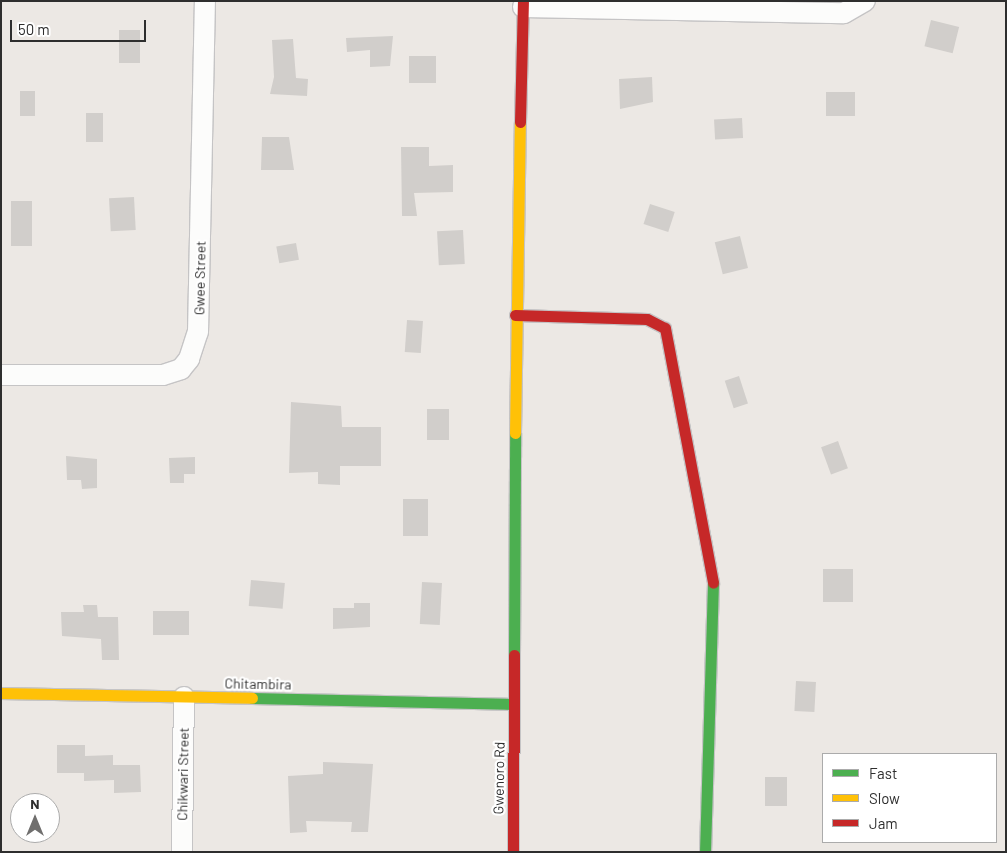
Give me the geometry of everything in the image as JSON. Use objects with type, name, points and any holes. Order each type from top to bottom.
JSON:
[{"type":"street","name":"Gwee Street","points":[[1,375],[163,375],[181,369],[189,359],[198,332],[205,1]]},
{"type":"street","points":[[523,4],[844,13],[865,1]]},
{"type":"street","name":"Gwenoro Rd","points":[[513,852],[515,316],[523,4]]},
{"type":"street","points":[[515,316],[647,319],[665,328],[671,342],[713,571],[704,852]]},
{"type":"street","name":"Chitambira","points":[[1,693],[514,704]]},
{"type":"street","name":"Chikwari Street","points":[[182,852],[184,697]]},
{"type":"building","points":[[931,20],[959,27],[953,53],[924,46]]},
{"type":"building","points":[[119,30],[140,30],[140,63],[119,63]]},
{"type":"building","points":[[393,36],[390,66],[370,67],[370,50],[347,52],[346,38]]},
{"type":"building","points":[[293,39],[296,78],[308,79],[307,96],[270,94],[274,77],[272,40]]},
{"type":"building","points":[[409,56],[436,56],[436,83],[409,83]]},
{"type":"building","points":[[652,77],[653,102],[620,109],[619,79]]},
{"type":"building","points":[[20,91],[35,91],[35,116],[20,116]]},
{"type":"building","points":[[826,92],[855,92],[855,116],[826,116]]},
{"type":"building","points":[[86,113],[103,113],[103,142],[86,142]]},
{"type":"building","points":[[742,118],[743,138],[715,139],[714,119]]},
{"type":"building","points":[[262,137],[289,137],[294,170],[261,170]]},
{"type":"building","points":[[401,147],[429,147],[429,166],[453,165],[453,192],[414,193],[417,216],[402,216]]},
{"type":"building","points":[[134,197],[136,230],[111,231],[109,198]]},
{"type":"building","points":[[11,201],[32,201],[32,246],[11,246]]},
{"type":"building","points":[[650,204],[675,212],[668,232],[644,224]]},
{"type":"building","points":[[463,230],[465,264],[439,265],[437,231]]},
{"type":"building","points":[[740,236],[748,268],[723,274],[715,242]]},
{"type":"building","points":[[296,243],[299,260],[279,263],[276,246]]},
{"type":"building","points":[[407,320],[423,321],[421,353],[405,352]]},
{"type":"building","points":[[739,376],[748,404],[734,408],[725,381]]},
{"type":"building","points":[[291,402],[341,406],[342,427],[381,427],[381,466],[340,466],[340,485],[318,484],[318,472],[289,473]]},
{"type":"building","points":[[427,409],[449,409],[449,440],[427,440]]},
{"type":"building","points":[[838,441],[848,468],[831,474],[821,447]]},
{"type":"building","points":[[66,456],[97,459],[97,488],[82,489],[81,480],[67,480]]},
{"type":"building","points":[[195,457],[195,474],[184,474],[184,483],[170,483],[169,458]]},
{"type":"building","points":[[403,499],[428,499],[428,536],[403,536]]},
{"type":"building","points":[[823,569],[853,569],[853,602],[823,602]]},
{"type":"building","points":[[251,580],[285,583],[283,609],[249,606]]},
{"type":"building","points":[[422,582],[442,583],[440,625],[420,624]]},
{"type":"building","points":[[354,603],[370,603],[370,627],[333,629],[333,608],[354,608]]},
{"type":"building","points":[[83,605],[97,605],[98,617],[118,617],[119,660],[102,660],[101,639],[62,636],[61,612],[84,612]]},
{"type":"building","points":[[153,611],[189,611],[189,635],[153,635]]},
{"type":"building","points":[[796,681],[816,682],[814,712],[794,711]]},
{"type":"building","points":[[57,745],[85,745],[85,756],[113,755],[113,765],[140,765],[141,792],[114,793],[114,780],[84,781],[84,773],[57,773]]},
{"type":"building","points":[[323,762],[373,764],[368,832],[351,832],[352,822],[306,821],[307,832],[290,833],[288,776],[323,774]]},
{"type":"building","points":[[765,777],[787,777],[787,806],[765,806]]},
{"type":"traffic: fast","points":[[514,655],[515,433]]},
{"type":"traffic: fast","points":[[705,852],[713,583]]},
{"type":"traffic: fast","points":[[252,698],[514,704]]},
{"type":"traffic: slow","points":[[515,433],[520,122]]},
{"type":"traffic: slow","points":[[1,693],[252,698]]},
{"type":"traffic: jam","points":[[520,122],[523,1]]},
{"type":"traffic: jam","points":[[515,315],[647,319],[665,328],[713,583]]},
{"type":"traffic: jam","points":[[513,852],[514,655]]}]
